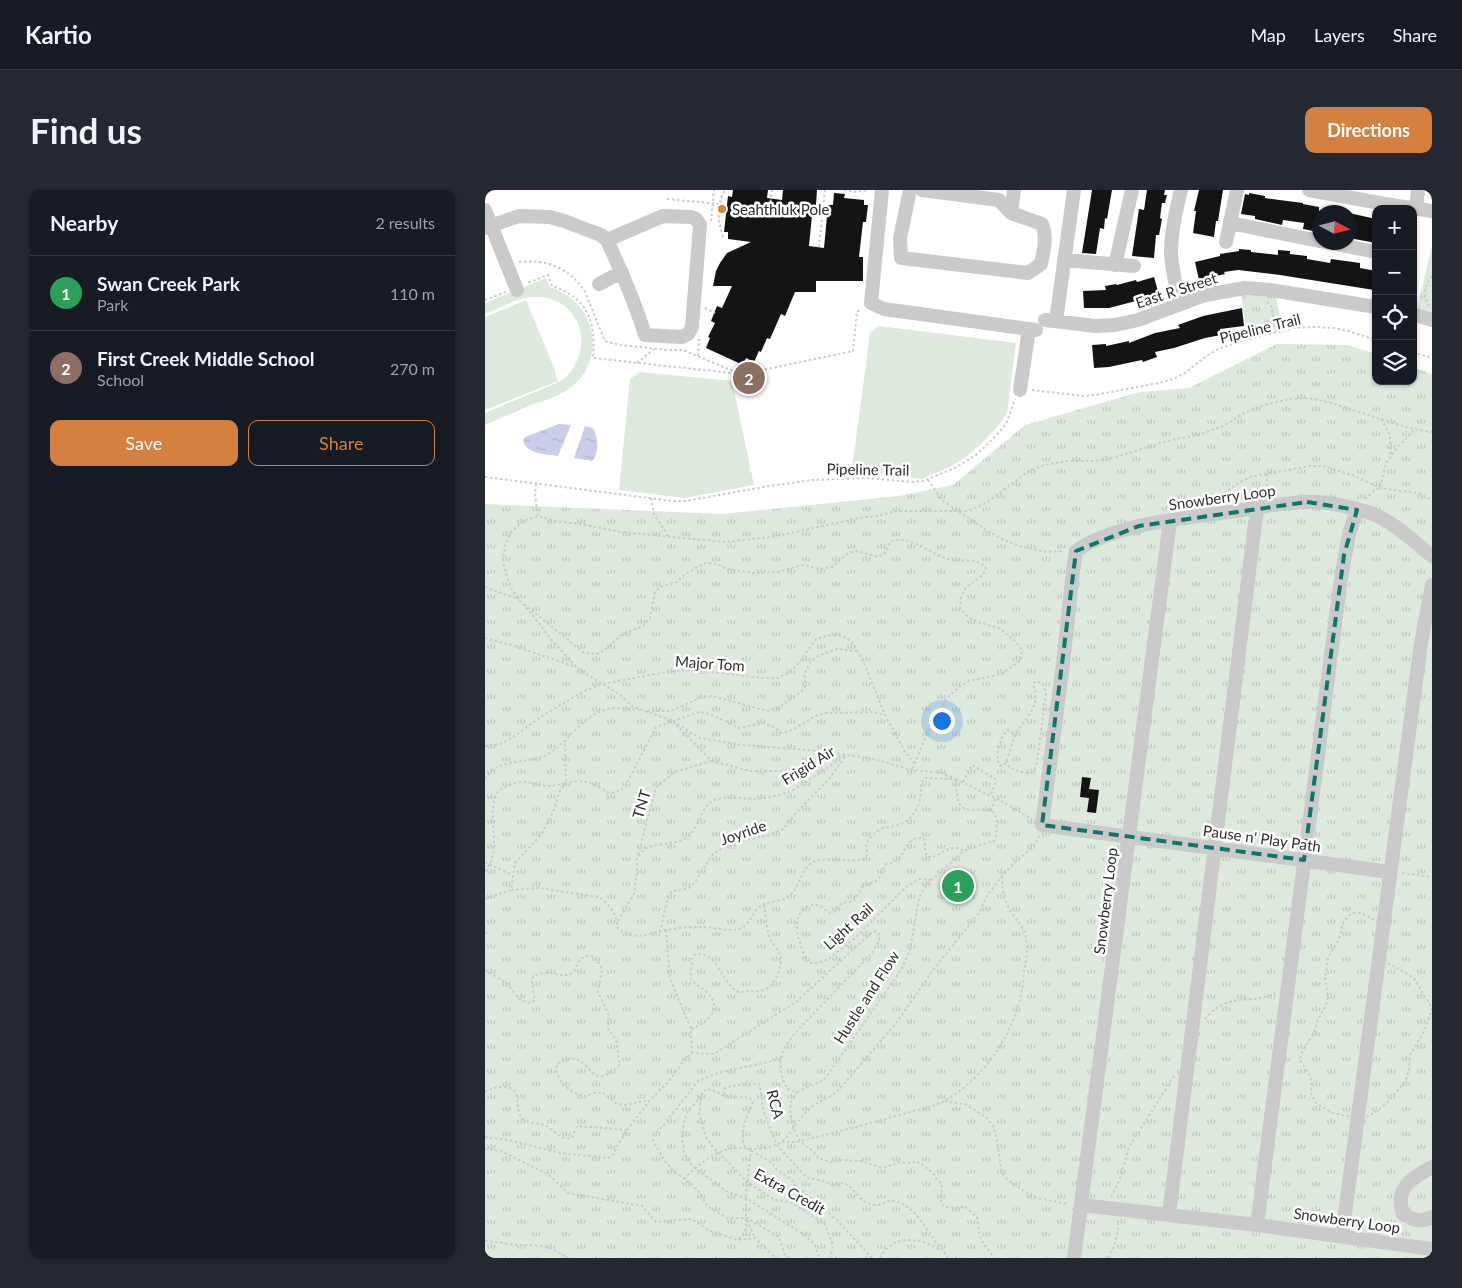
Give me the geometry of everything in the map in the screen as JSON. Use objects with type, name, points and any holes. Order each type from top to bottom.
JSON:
[{"type":"street","points":[[871,303],[882,190]]},
{"type":"street","points":[[910,190],[900,238],[901,258],[1028,273],[1041,264],[1045,242],[1045,232],[1042,224],[1011,213],[999,200],[922,190]]},
{"type":"street","points":[[1011,213],[1013,190]]},
{"type":"street","points":[[1020,390],[1064,260],[1074,190]]},
{"type":"street","points":[[1115,265],[1132,190]]},
{"type":"street","points":[[1180,304],[1171,252],[1181,190]]},
{"type":"street","points":[[1226,242],[1237,190]]},
{"type":"street","points":[[1309,190],[1381,205]]},
{"type":"street","points":[[1416,205],[1418,190]]},
{"type":"street","points":[[1417,209],[1432,211]]},
{"type":"street","points":[[485,210],[488,227],[517,288]]},
{"type":"street","points":[[488,227],[519,216],[536,216],[565,221],[601,235],[607,240],[622,272],[645,335],[682,337],[688,334],[692,327],[701,225],[696,219],[691,217],[663,216],[607,240]]},
{"type":"street","points":[[1230,223],[1312,240]]},
{"type":"street","points":[[1357,248],[1372,251]]},
{"type":"street","points":[[1064,260],[1133,266]]},
{"type":"street","points":[[599,284],[622,272]]},
{"type":"street","name":"East R Street","points":[[871,303],[884,309],[1042,325],[1096,326],[1115,325],[1138,320],[1221,291],[1245,288],[1270,290],[1372,306]]},
{"type":"street","points":[[1417,314],[1431,314]]},
{"type":"street","name":"Snowberry Loop","points":[[1077,551],[1097,540],[1125,530],[1170,521],[1307,502],[1336,505],[1371,514],[1390,524],[1432,556]]},
{"type":"street","points":[[1169,1215],[1257,508]]},
{"type":"street","points":[[1257,1225],[1342,571],[1349,534],[1357,510]]},
{"type":"street","points":[[1129,837],[1170,521]]},
{"type":"street","points":[[1042,825],[1073,570],[1077,551]]},
{"type":"street","points":[[1342,1236],[1421,643],[1432,584]]},
{"type":"street","name":"Snowberry Loop","points":[[1042,825],[1129,837],[1081,1206],[1257,1225],[1431,1248]]},
{"type":"street","name":"Pause n' Play Path","points":[[1129,837],[1390,872]]},
{"type":"street","points":[[1432,1167],[1413,1178],[1401,1191],[1400,1204],[1403,1214],[1411,1219],[1420,1221],[1432,1218]]},
{"type":"street","points":[[1074,1258],[1081,1206]]},
{"type":"path","points":[[723,237],[719,204],[725,190]]},
{"type":"path","points":[[764,205],[770,206],[772,190]]},
{"type":"path","points":[[819,247],[825,190]]},
{"type":"path","points":[[844,190],[857,192],[867,190]]},
{"type":"path","points":[[667,199],[719,204]]},
{"type":"path","points":[[518,262],[537,261],[548,263],[560,267],[571,275],[585,292],[605,341],[619,345],[683,350],[740,374]]},
{"type":"path","points":[[485,300],[548,275],[552,286],[572,295],[588,315],[593,326],[595,340],[593,358],[740,374],[853,351],[857,312],[871,303]]},
{"type":"path","points":[[1431,314],[1424,294],[1425,286],[1432,276]]},
{"type":"path","points":[[1264,300],[1271,305],[1277,332]]},
{"type":"path","points":[[703,307],[715,312]]},
{"type":"path","name":"Pipeline Trail","points":[[485,478],[672,501],[694,501],[769,486],[813,480],[867,478],[912,482],[928,480],[955,468],[976,455],[1006,424],[1020,390],[1083,396],[1159,383],[1185,373],[1218,349],[1294,328],[1334,328],[1372,339]]},
{"type":"path","points":[[698,356],[700,334]]},
{"type":"path","points":[[637,363],[654,349]]},
{"type":"path","points":[[1417,353],[1429,357],[1432,355]]},
{"type":"path","points":[[577,668],[518,599],[510,586],[503,563],[505,545],[511,532],[523,521],[538,516],[554,521],[621,532],[725,542],[772,536],[896,511],[957,512],[972,510],[986,503],[1029,471],[1044,465],[1068,460],[1095,461],[1171,440],[1199,435],[1265,404],[1290,399],[1309,398],[1354,410],[1381,420],[1432,432]]},
{"type":"path","points":[[1381,420],[1391,435],[1391,455]]},
{"type":"path","points":[[1357,510],[1369,494],[1380,488],[1386,463],[1415,429]]},
{"type":"path","points":[[1210,515],[1224,494],[1235,485],[1250,477],[1310,466],[1324,466],[1355,476],[1380,488],[1418,493],[1432,500]]},
{"type":"path","points":[[1257,508],[1265,496],[1267,473]]},
{"type":"path","points":[[928,480],[942,500],[957,512],[1004,540],[1045,552],[1077,551]]},
{"type":"path","points":[[536,484],[535,496],[538,516]]},
{"type":"path","points":[[651,498],[654,514],[668,536]]},
{"type":"path","points":[[485,587],[518,599],[584,654],[597,654],[605,650],[621,635],[643,626],[650,618],[655,592],[660,587],[677,582],[685,574],[705,563],[753,573],[777,572],[802,565],[821,569],[832,567],[847,554],[856,551],[877,557],[883,554],[891,541],[899,539],[919,544],[945,558],[974,561],[983,564],[986,568],[984,575],[967,586],[962,596],[960,608],[969,618],[999,628],[1015,641],[1022,650],[1021,660],[1002,674],[969,681],[946,699],[938,716],[931,724],[912,770]]},
{"type":"path","name":"Major Tom","points":[[485,746],[500,744],[512,738],[542,716],[584,691],[603,684],[671,671],[695,670],[762,678],[778,678],[791,671],[798,664],[815,640],[829,635],[843,636],[852,642],[863,660],[885,715]]},
{"type":"path","points":[[485,638],[577,668],[619,694],[632,706],[672,721],[700,738],[742,745],[870,758],[912,770],[942,773],[995,798],[1042,825],[1037,842],[1001,876],[987,896],[979,913],[933,970],[897,1022],[843,1085],[833,1095],[814,1104],[781,1142]]},
{"type":"path","points":[[485,779],[487,775],[505,764],[543,756],[565,742],[577,729],[598,712],[610,708],[671,712],[702,698],[713,696],[767,710],[778,708],[801,692],[805,686],[805,673],[811,662],[818,656],[837,649],[857,651]]},
{"type":"path","points":[[1007,760],[1009,768],[1029,773],[1034,771],[1037,762],[1046,693],[1044,686],[1039,682],[1034,682],[1033,684],[1036,693],[1033,710],[1016,734],[1014,740],[1007,760],[1006,764],[999,765],[997,761],[1000,740],[1007,730],[1014,733],[1014,740]]},
{"type":"path","points":[[485,871],[490,865],[493,853],[492,803],[497,792],[513,783],[528,781],[552,786],[578,781],[592,784],[607,793],[617,793],[625,787],[656,726],[699,712],[710,714],[739,728],[764,723],[782,733],[790,731],[825,713],[874,712],[885,715],[905,752],[915,764]]},
{"type":"path","points":[[672,721],[712,761],[750,771],[783,771],[847,755]]},
{"type":"path","points":[[511,890],[515,863],[541,835],[553,812],[560,790],[566,782],[565,742]]},
{"type":"path","name":"Frigid Air","points":[[637,858],[646,848],[670,844],[687,838],[697,827],[705,809],[715,800],[729,798],[758,799],[785,794],[847,755]]},
{"type":"path","name":"Joyride","points":[[660,932],[668,896],[672,891],[689,888],[713,854],[723,848],[742,841],[769,836],[783,829],[795,813],[827,781],[847,755]]},
{"type":"path","name":"TNT","points":[[637,858],[657,787],[675,772],[712,761]]},
{"type":"path","points":[[963,782],[972,765],[994,778],[996,782],[991,796]]},
{"type":"path","points":[[485,899],[511,890],[538,888],[599,897],[607,903],[616,915],[618,929],[627,935],[642,936],[666,930],[694,927],[733,930],[741,928],[747,924],[758,908],[764,904],[788,897],[807,868],[814,862],[823,860],[859,861],[866,858],[866,844],[871,836],[882,828],[895,826],[909,819],[918,808],[922,796],[921,783],[925,778],[955,779]]},
{"type":"path","points":[[955,779],[959,803],[961,807],[967,810],[981,809],[991,811],[995,798]]},
{"type":"path","name":"Hustle and Flow","points":[[797,1092],[824,1080],[901,970],[910,950],[919,898],[927,884],[964,851],[994,841],[997,820],[991,811]]},
{"type":"path","name":"Light Rail","points":[[931,880],[920,878],[905,887],[855,938],[827,960],[814,964],[806,961],[797,930],[797,921],[798,914],[807,907],[814,904],[819,905],[830,913],[834,912],[842,903],[854,901],[863,886],[877,882],[886,864],[895,862],[912,840],[921,838],[925,840],[927,857],[934,857],[956,848],[964,851]]},
{"type":"path","points":[[617,923],[633,894],[637,872],[637,858]]},
{"type":"path","points":[[485,862],[513,875]]},
{"type":"path","points":[[1390,872],[1432,877]]},
{"type":"path","points":[[684,1179],[695,1168],[719,1153],[728,1150],[737,1148],[759,1150],[781,1142],[800,1141],[893,1117],[945,1101],[964,1087],[978,1073],[999,1046],[1017,1010],[1022,991],[1026,938],[1020,922],[1007,904],[1002,888],[1001,876]]},
{"type":"path","points":[[691,1029],[703,1024],[709,1018],[714,1005],[712,999],[691,978],[691,959],[694,955],[699,953],[707,956],[715,963],[729,984],[741,993],[763,991],[770,987],[776,979],[781,957],[771,940],[764,904]]},
{"type":"path","points":[[485,1137],[508,1140],[561,1153],[609,1158],[614,1154],[627,1130],[650,1100],[669,1081],[685,1059],[692,1053],[691,1029],[670,979],[666,930]]},
{"type":"path","points":[[485,932],[485,937]]},
{"type":"path","name":"Hustle and Flow","points":[[692,1053],[714,1054],[796,1002],[870,934],[876,932],[880,936],[872,953],[797,1031],[785,1045],[781,1059]]},
{"type":"path","points":[[485,970],[508,984],[519,999],[530,1003],[535,1000],[532,983],[533,976],[548,972],[561,975],[571,974],[582,958],[590,955],[595,958],[602,969],[598,992],[609,1015],[609,1028],[617,1040],[620,1065],[605,1076],[597,1076],[586,1064],[579,1060],[572,1058],[563,1060],[557,1064],[556,1072],[559,1081],[584,1098],[594,1093],[602,1092],[616,1103],[624,1105],[650,1100]]},
{"type":"path","points":[[789,1258],[785,1255],[779,1237],[747,1218],[727,1218],[707,1206],[699,1192],[673,1171],[653,1140],[654,1135],[698,1081],[718,1073],[781,1059],[781,1071],[787,1089],[797,1092],[791,1101],[794,1128],[797,1137],[807,1148],[817,1153],[819,1158],[831,1162],[845,1159],[860,1161],[883,1168],[900,1162],[920,1162],[943,1184],[941,1202],[944,1207],[959,1208],[964,1206],[977,1218],[979,1233],[983,1243],[994,1258]]},
{"type":"path","name":"RCA","points":[[751,1149],[744,1146],[742,1138],[744,1125],[753,1103],[750,1098],[742,1096],[730,1098],[724,1096],[725,1088],[733,1085],[757,1083],[760,1085],[763,1109],[776,1144],[806,1177],[822,1180],[831,1185],[841,1183],[848,1186],[864,1201],[875,1206],[891,1201],[911,1209],[935,1243],[945,1253]]},
{"type":"path","points":[[485,1092],[495,1087],[509,1087],[515,1091],[518,1112],[523,1119],[535,1125],[544,1125],[561,1138],[572,1138],[576,1128],[579,1126],[627,1130]]},
{"type":"path","points":[[724,1096],[707,1089],[688,1111],[682,1137],[684,1153],[695,1168],[726,1192],[746,1198],[806,1236],[815,1245],[819,1258]]},
{"type":"path","name":"Extra Credit","points":[[701,1096],[699,1114],[705,1137],[747,1182],[775,1200],[790,1202],[825,1224],[833,1246],[830,1258]]},
{"type":"path","points":[[945,1101],[967,1105],[987,1118],[993,1126],[996,1136],[1002,1173],[1009,1181],[1033,1197],[1081,1206]]},
{"type":"path","points":[[485,1149],[501,1151],[549,1175],[568,1193],[642,1206],[656,1222],[691,1219],[711,1231],[737,1240],[755,1238]]},
{"type":"path","points":[[737,1240],[745,1233],[747,1182],[751,1149]]},
{"type":"path","points":[[751,1149],[772,1163],[777,1170],[792,1180],[796,1186],[838,1221],[872,1258]]},
{"type":"path","points":[[747,1218],[755,1238],[776,1258]]},
{"type":"path","points":[[880,1258],[884,1250],[907,1239],[930,1243],[945,1253],[948,1258]]},
{"type":"path","points":[[485,1241],[541,1245],[559,1252],[567,1258]]},
{"type":"highlighted area","points":[[1307,502],[1357,510],[1344,555],[1304,860],[1042,825],[1076,551],[1139,526]]},
{"type":"green space","points":[[1432,246],[1432,313],[1417,308]]},
{"type":"green space","points":[[546,278],[550,287],[565,294],[576,303],[589,322],[593,347],[589,364],[580,379],[563,392],[485,425],[485,413],[561,381],[572,369],[579,356],[580,328],[574,316],[565,306],[552,299],[524,298],[485,314],[485,303]]},
{"type":"green space","points":[[1241,295],[1276,297],[1282,327],[1247,335]]},
{"type":"green space","points":[[526,300],[558,381],[485,410],[485,317]]},
{"type":"green space","points":[[879,326],[1016,343],[1007,413],[999,425],[966,457],[948,468],[921,479],[852,469],[870,333]]},
{"type":"green space","points":[[1277,344],[1347,345],[1372,353],[1372,385],[1417,385],[1417,368],[1432,374],[1432,1258],[485,1258],[485,504],[722,514],[899,496],[953,485],[1025,425],[1140,392],[1189,388]]},
{"type":"green space","points":[[640,372],[732,381],[754,485],[685,498],[619,490],[630,379]]},
{"type":"water","points":[[559,424],[571,425],[558,456],[538,453],[525,446],[523,441],[525,437]]},
{"type":"water","points":[[585,426],[593,428],[597,440],[597,449],[592,461],[574,458]]},
{"type":"building","points":[[733,190],[768,190],[767,198],[782,200],[783,190],[817,190],[816,205],[813,205],[809,246],[824,248],[828,205],[833,205],[834,193],[845,194],[844,198],[864,200],[864,205],[868,205],[866,222],[863,222],[859,257],[863,257],[863,281],[816,281],[816,292],[795,292],[785,316],[781,314],[770,339],[767,338],[754,362],[746,358],[743,365],[706,348],[710,338],[708,337],[715,323],[711,321],[717,306],[722,308],[732,286],[713,286],[716,271],[727,253],[751,242],[728,239],[728,232],[724,232],[728,196],[732,197]]},
{"type":"building","points":[[1092,190],[1112,190],[1104,229],[1100,228],[1096,254],[1082,253]]},
{"type":"building","points":[[1147,190],[1165,190],[1164,195],[1167,195],[1165,203],[1162,203],[1160,218],[1162,219],[1159,235],[1156,235],[1154,258],[1132,256],[1139,209],[1144,210]]},
{"type":"building","points":[[1199,190],[1223,190],[1214,237],[1193,233],[1196,211],[1194,211]]},
{"type":"building","points":[[1249,193],[1265,196],[1265,198],[1312,206],[1312,231],[1303,229],[1304,223],[1283,220],[1282,225],[1255,219],[1255,216],[1241,214],[1245,194],[1249,195]]},
{"type":"building","points":[[1357,215],[1372,218],[1372,242],[1357,239]]},
{"type":"building","points":[[1239,249],[1251,250],[1251,252],[1278,255],[1278,250],[1290,251],[1290,254],[1307,256],[1307,259],[1330,263],[1331,259],[1360,263],[1360,268],[1372,270],[1372,290],[1238,270],[1224,272],[1225,274],[1199,280],[1195,262],[1220,256],[1220,254],[1239,251]]},
{"type":"building","points":[[1154,277],[1159,295],[1109,308],[1084,308],[1083,291],[1106,290],[1105,286],[1136,280],[1137,282]]},
{"type":"building","points":[[1242,308],[1244,326],[1220,329],[1221,335],[1155,352],[1157,357],[1143,362],[1142,360],[1094,368],[1092,345],[1106,344],[1106,346],[1129,341],[1129,343],[1155,333],[1180,328],[1178,325],[1203,316]]},
{"type":"building","points":[[1082,777],[1091,778],[1089,789],[1099,790],[1096,813],[1087,812],[1089,798],[1080,797]]},
{"type":"place","name":"Seahthluk Pole","points":[[722,209]]},
{"type":"place","name":"First Creek Middle School","points":[[749,378]]},
{"type":"place","name":"Swan Creek Park","points":[[958,886]]}]
